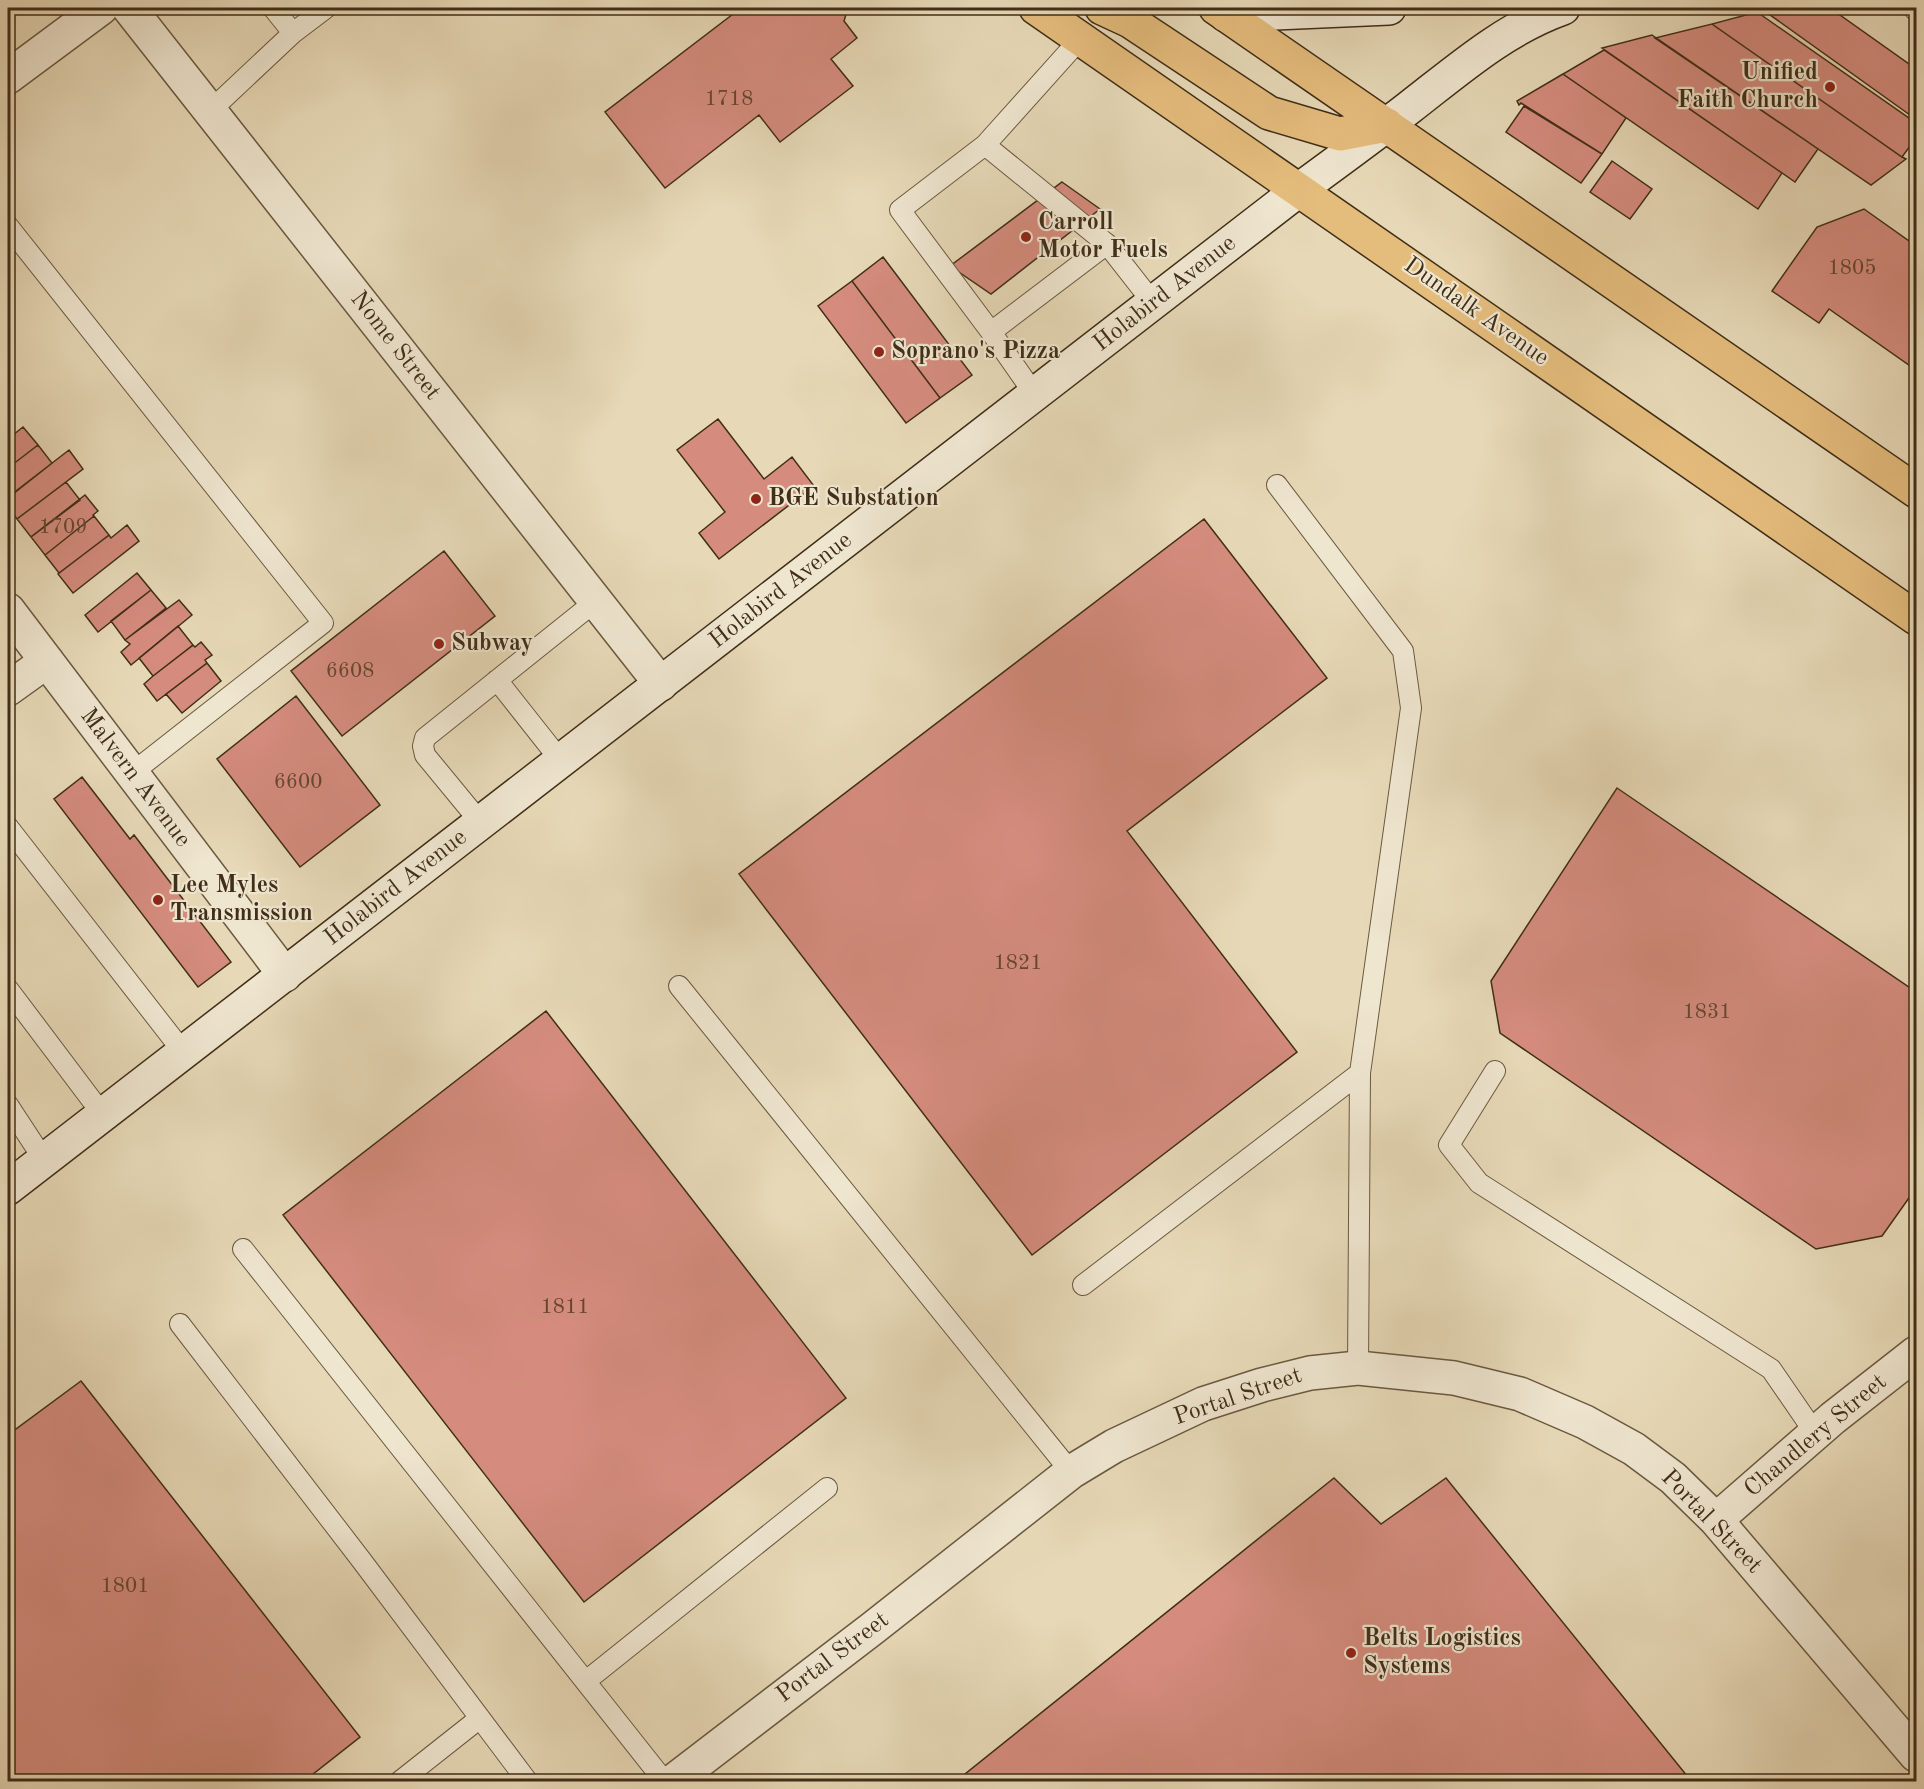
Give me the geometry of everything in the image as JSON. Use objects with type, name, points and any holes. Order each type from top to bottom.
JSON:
[{"type":"main road","name":"Dundalk Avenue","points":[[1036,8],[1917,618]]},
{"type":"main road","points":[[1102,8],[1130,21],[1269,113],[1340,134],[1387,125]]},
{"type":"main road","points":[[1221,11],[1917,491]]},
{"type":"street","points":[[8,77],[101,8]]},
{"type":"street","name":"Nome Street","points":[[129,8],[661,684]]},
{"type":"street","points":[[1221,11],[1389,8]]},
{"type":"street","name":"Holabird Avenue","points":[[8,1188],[1496,40],[1543,15],[1563,8]]},
{"type":"street","name":"Malvern Avenue","points":[[8,610],[285,975]]},
{"type":"street","points":[[8,690],[47,661]]},
{"type":"street","name":"Chandlery Street","points":[[1716,1520],[1815,1433],[1917,1353]]},
{"type":"street","name":"Portal Street","points":[[672,1782],[1071,1472],[1114,1446],[1203,1404],[1262,1385],[1310,1373],[1358,1368],[1454,1378],[1520,1394],[1574,1417],[1634,1449],[1673,1478],[1716,1520],[1917,1755]]},
{"type":"lane","points":[[273,8],[293,33]]},
{"type":"lane","points":[[210,111],[293,33],[326,8]]},
{"type":"lane","points":[[1035,395],[900,210],[985,145],[1081,38]]},
{"type":"lane","points":[[985,145],[1107,244],[1154,304]]},
{"type":"lane","points":[[8,226],[323,623],[132,773]]},
{"type":"lane","points":[[991,332],[1107,244]]},
{"type":"lane","points":[[1277,484],[1403,651],[1412,708],[1360,1073],[1358,1368]]},
{"type":"lane","points":[[481,823],[425,755],[423,746],[425,738],[596,601]]},
{"type":"lane","points":[[497,680],[561,761]]},
{"type":"lane","points":[[8,827],[184,1053]]},
{"type":"lane","points":[[678,986],[1071,1472]]},
{"type":"lane","points":[[8,989],[103,1115]]},
{"type":"lane","points":[[1495,1071],[1449,1145],[1479,1183],[1771,1369],[1815,1433]]},
{"type":"lane","points":[[1083,1285],[1360,1073]]},
{"type":"lane","points":[[8,1105],[44,1160]]},
{"type":"lane","points":[[243,1249],[665,1782]]},
{"type":"lane","points":[[180,1324],[528,1782]]},
{"type":"lane","points":[[586,1681],[827,1488]]},
{"type":"lane","points":[[399,1782],[480,1718]]},
{"type":"building","points":[[741,8],[848,8],[844,21],[857,38],[831,59],[853,86],[780,142],[759,115],[665,188],[605,112]]},
{"type":"building","points":[[1830,8],[1916,69],[1916,106],[1910,115],[1766,12],[1766,10]]},
{"type":"building","points":[[1757,12],[1916,123],[1916,138],[1902,157],[1712,24]]},
{"type":"building","points":[[1712,24],[1906,159],[1871,185],[1655,38]]},
{"type":"building","points":[[1652,35],[1818,149],[1795,182],[1602,48]]},
{"type":"building","points":[[1604,50],[1782,173],[1758,209],[1563,74]]},
{"type":"building","points":[[1563,74],[1626,118],[1602,154],[1521,103],[1519,105],[1517,101]]},
{"type":"building","points":[[1524,106],[1602,154],[1581,183],[1506,132]]},
{"type":"building","points":[[1612,161],[1652,189],[1630,219],[1590,192]]},
{"type":"building","name":"Carroll Motor Fuels","points":[[1062,182],[1100,209],[991,294],[950,266]]},
{"type":"building","points":[[1864,209],[1916,246],[1916,370],[1829,309],[1819,323],[1772,291],[1817,227]]},
{"type":"building","name":"Soprano's Pizza","points":[[883,257],[972,375],[940,398],[852,281]]},
{"type":"building","name":"Soprano's Pizza","points":[[852,281],[940,398],[906,423],[818,306]]},
{"type":"building","name":"BGE Substation","points":[[718,419],[764,479],[792,457],[814,486],[719,559],[699,533],[725,512],[677,450]]},
{"type":"building","points":[[23,427],[38,445],[8,468],[8,439]]},
{"type":"building","points":[[38,445],[52,463],[8,498],[8,468]]},
{"type":"building","points":[[69,450],[83,469],[17,519],[8,507],[8,501],[14,496],[12,494]]},
{"type":"building","points":[[66,482],[80,500],[31,537],[17,519]]},
{"type":"building","points":[[85,495],[98,511],[45,555],[31,537]]},
{"type":"building","points":[[94,516],[109,535],[59,573],[45,555]]},
{"type":"building","points":[[1204,519],[1327,678],[1127,831],[1297,1052],[1032,1255],[739,874]]},
{"type":"building","points":[[127,525],[139,541],[73,593],[58,574],[109,535],[111,538]]},
{"type":"building","points":[[444,551],[495,616],[342,736],[291,671]]},
{"type":"building","points":[[137,573],[151,590],[98,632],[85,615]]},
{"type":"building","points":[[151,590],[166,608],[125,640],[111,621]]},
{"type":"building","points":[[179,600],[192,615],[131,665],[121,652],[130,644],[125,640]]},
{"type":"building","points":[[178,626],[193,645],[153,676],[139,658]]},
{"type":"building","points":[[201,642],[212,655],[205,660],[207,663],[157,701],[144,684],[193,645],[195,647]]},
{"type":"building","points":[[207,663],[221,681],[182,713],[166,694]]},
{"type":"building","name":"Lee Myles Transmission","points":[[296,696],[380,805],[300,867],[217,759]]},
{"type":"building","name":"Lee Myles Transmission","points":[[82,777],[130,839],[134,835],[231,962],[198,987],[54,799]]},
{"type":"building","points":[[1617,788],[1916,992],[1916,1188],[1882,1236],[1816,1249],[1500,1033],[1491,981]]},
{"type":"building","points":[[546,1011],[846,1398],[584,1602],[283,1215]]},
{"type":"building","points":[[81,1381],[360,1737],[303,1782],[8,1782],[8,1435]]},
{"type":"building","name":"Belts Logistics Systems","points":[[1334,1478],[1381,1524],[1446,1478],[1692,1782],[955,1782]]},
{"type":"place","name":"Unified Faith Church","points":[[1830,87]]},
{"type":"place","name":"Carroll Motor Fuels","points":[[1026,237]]},
{"type":"place","name":"Soprano's Pizza","points":[[879,352]]},
{"type":"place","name":"BGE Substation","points":[[756,499]]},
{"type":"place","name":"Subway","points":[[439,644]]},
{"type":"place","name":"Lee Myles Transmission","points":[[158,900]]},
{"type":"place","name":"Belts Logistics Systems","points":[[1351,1653]]}]
